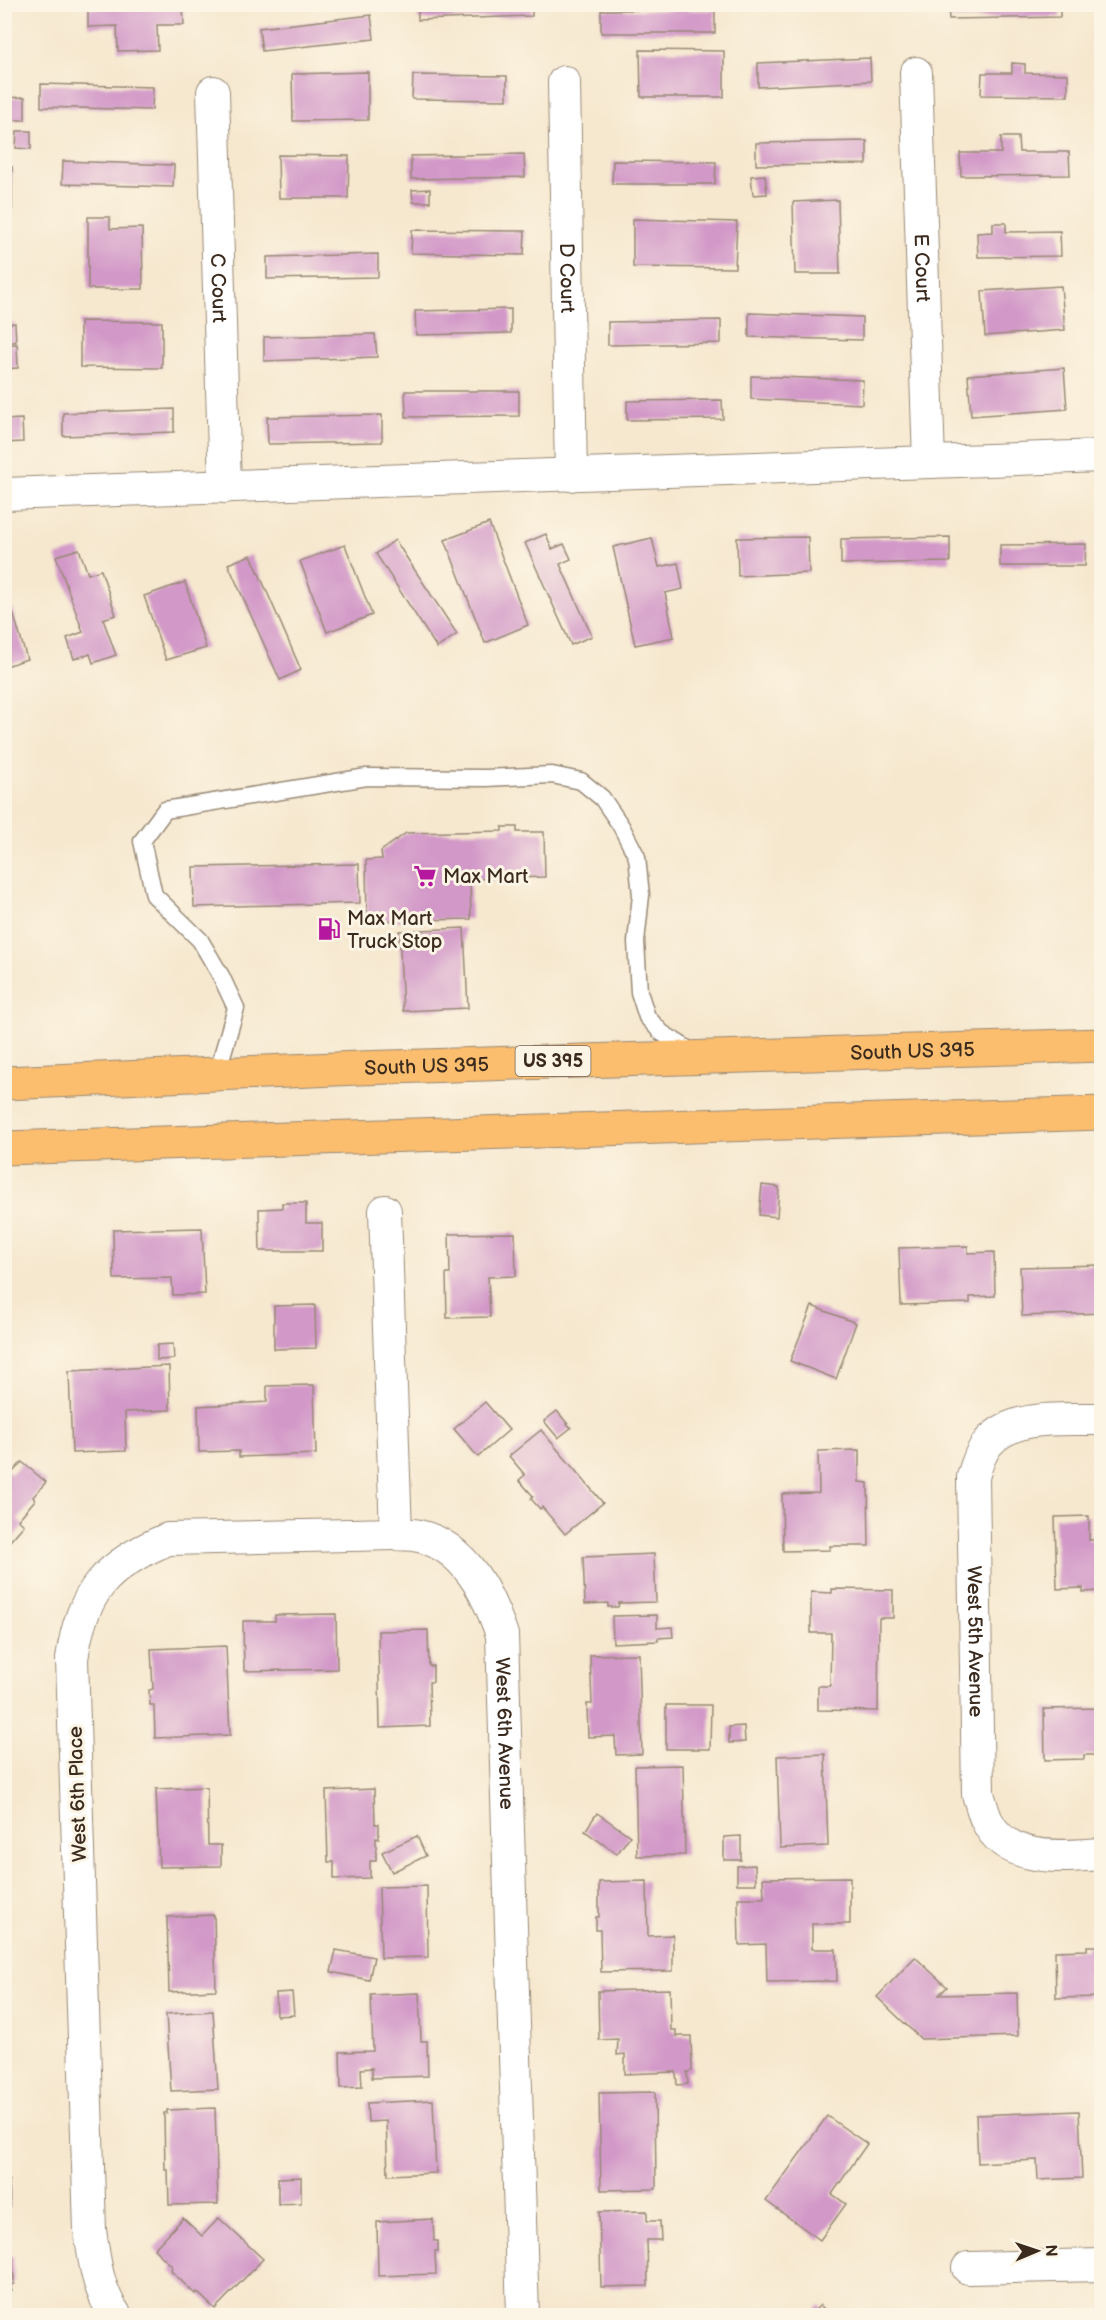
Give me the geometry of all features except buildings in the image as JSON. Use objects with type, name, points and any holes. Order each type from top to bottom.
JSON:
[{"type":"highway","name":"South US 395","points":[[4,1083],[700,1056],[1101,1045]]},
{"type":"highway","points":[[4,1148],[1101,1113]]},
{"type":"street","name":"E Court","points":[[916,73],[929,462]]},
{"type":"street","name":"D Court","points":[[564,82],[571,474]]},
{"type":"street","name":"C Court","points":[[213,92],[225,487]]},
{"type":"street","points":[[4,494],[1101,456]]},
{"type":"street","points":[[386,1211],[396,1534]]},
{"type":"street","name":"West 5th Avenue","points":[[1101,1419],[1040,1421],[1012,1425],[988,1443],[979,1458],[973,1477],[978,1794],[987,1822],[1000,1839],[1026,1853],[1051,1856],[1101,1854]]},
{"type":"street","name":"West 6th Place","points":[[116,2316],[109,2306],[96,2270],[90,2230],[72,1659],[76,1632],[85,1607],[99,1583],[120,1563],[143,1549],[168,1539],[396,1534]]},
{"type":"street","name":"West 6th Avenue","points":[[396,1534],[419,1536],[444,1546],[463,1562],[482,1584],[502,1635],[523,2316]]},
{"type":"street","points":[[968,2268],[1101,2265]]},
{"type":"lane","points":[[217,1073],[237,1008],[200,940],[154,894],[142,842],[165,810],[367,777],[486,778],[552,775],[581,781],[602,798],[638,857],[641,895],[636,942],[639,992],[647,1017],[662,1033],[700,1056]]},
{"type":"place","name":"Max Mart","points":[[425,876]]},
{"type":"place","name":"Max Mart Truck Stop","points":[[329,929]]}]
